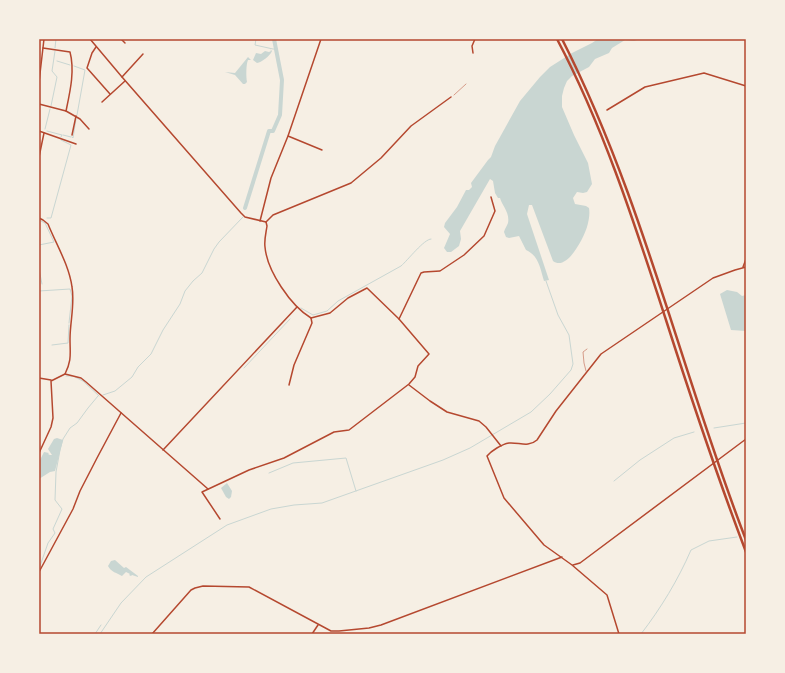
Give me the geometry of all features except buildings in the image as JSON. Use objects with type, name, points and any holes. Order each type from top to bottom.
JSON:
[{"type":"highway","points":[[557,39],[593,115],[625,196],[712,460],[746,552]]},
{"type":"highway","points":[[562,39],[597,114],[633,207],[717,463],[746,540]]},
{"type":"street","points":[[39,82],[44,39]]},
{"type":"street","points":[[90,39],[241,213],[245,217],[266,222]]},
{"type":"street","points":[[122,39],[125,43]]},
{"type":"street","points":[[260,221],[272,178],[321,39]]},
{"type":"street","points":[[473,53],[472,46],[475,39]]},
{"type":"street","points":[[96,46],[87,68],[110,94]]},
{"type":"street","points":[[43,48],[70,52],[72,60],[71,85],[66,111]]},
{"type":"street","points":[[122,77],[143,54]]},
{"type":"street","points":[[607,110],[645,87],[704,73],[746,86]]},
{"type":"street","points":[[102,102],[125,81]]},
{"type":"street","points":[[266,222],[273,215],[351,183],[381,158],[410,126],[451,97]]},
{"type":"street","points":[[39,104],[66,111],[76,116],[89,129]]},
{"type":"street","points":[[72,135],[76,116]]},
{"type":"street","points":[[39,131],[76,144]]},
{"type":"street","points":[[39,156],[44,133]]},
{"type":"street","points":[[288,136],[322,150]]},
{"type":"street","points":[[399,319],[421,273],[442,271],[464,255],[484,236],[495,211],[491,197]]},
{"type":"street","points":[[39,218],[48,224],[65,265],[72,287],[70,340],[71,356],[70,366],[66,374]]},
{"type":"street","points":[[266,222],[265,247],[269,265],[273,274],[297,307],[311,318],[312,323],[294,365],[289,385]]},
{"type":"street","points":[[619,634],[607,595],[562,557],[544,545],[504,498],[487,458],[489,454],[508,443],[526,445],[535,441],[556,411],[601,354],[713,278],[745,267],[746,259]]},
{"type":"street","points":[[220,519],[202,492],[249,470],[284,458],[334,432],[349,430],[409,384],[415,377],[418,366],[429,354],[399,319],[367,288],[348,298],[330,313],[311,318]]},
{"type":"street","points":[[163,450],[297,307]]},
{"type":"street","points":[[39,378],[51,380],[66,374],[81,378],[208,489]]},
{"type":"street","points":[[39,452],[53,418],[51,380]]},
{"type":"street","points":[[409,384],[440,409],[452,414],[479,421],[491,432],[501,446]]},
{"type":"street","points":[[39,572],[73,509],[93,464],[122,413]]},
{"type":"street","points":[[572,565],[580,563],[746,439]]},
{"type":"street","points":[[152,634],[191,590],[203,586],[249,587],[318,625],[331,631],[339,632],[381,626],[562,557]]},
{"type":"street","points":[[312,634],[318,625]]},
{"type":"lane","points":[[587,349],[583,352],[587,372]]},
{"type":"path","points":[[451,97],[466,84]]},
{"type":"shaded area","points":[[598,39],[640,39],[634,41],[625,40],[612,48],[609,53],[595,59],[589,67],[572,76],[567,81],[564,88],[562,107],[588,163],[592,184],[587,192],[577,192],[573,198],[575,204],[589,208],[588,222],[579,245],[564,262],[558,263],[553,261],[532,205],[529,205],[527,214],[549,280],[544,281],[536,259],[526,250],[519,236],[509,238],[506,237],[504,232],[508,223],[507,212],[500,198],[498,198],[495,193],[493,181],[490,179],[460,231],[461,239],[459,246],[451,252],[447,252],[444,248],[450,234],[444,227],[445,223],[457,207],[466,190],[469,190],[472,187],[471,183],[491,157],[495,146],[520,101],[550,67]]},
{"type":"shaded area","points":[[270,49],[272,51],[268,57],[257,63],[253,60],[256,53],[261,54],[265,51],[269,52],[271,51]]},
{"type":"shaded area","points":[[248,57],[251,60],[248,60],[247,62],[247,82],[245,84],[243,84],[235,75],[225,72],[235,73]]},
{"type":"shaded area","points":[[727,290],[737,292],[742,296],[746,295],[746,331],[731,330],[720,294]]},
{"type":"shaded area","points":[[57,438],[63,440],[55,471],[50,472],[39,479],[39,462],[44,452],[52,455],[48,449],[54,439]]},
{"type":"shaded area","points":[[227,483],[232,491],[229,499],[226,497],[221,488]]},
{"type":"shaded area","points":[[115,560],[138,577],[131,576],[126,572],[122,576],[112,571],[108,566],[111,561]]},
{"type":"waterway","points":[[55,48],[56,39]]},
{"type":"waterway","points":[[256,39],[255,45],[275,49]]},
{"type":"waterway","points":[[245,208],[269,131],[273,131],[280,115],[282,80],[274,39]]},
{"type":"waterway","points":[[51,106],[57,77],[52,71],[55,51]]},
{"type":"waterway","points":[[57,61],[70,65]]},
{"type":"waterway","points":[[74,66],[85,70],[77,115]]},
{"type":"waterway","points":[[45,129],[50,109]]},
{"type":"waterway","points":[[72,137],[73,138],[76,119]]},
{"type":"waterway","points":[[47,131],[62,135],[61,137]]},
{"type":"waterway","points":[[63,135],[71,137]]},
{"type":"waterway","points":[[47,218],[51,218],[71,145],[61,140]]},
{"type":"waterway","points":[[103,395],[115,391],[132,377],[138,367],[151,354],[163,330],[180,304],[185,291],[202,273],[219,242],[243,217]]},
{"type":"waterway","points":[[39,220],[45,223],[54,242],[39,245]]},
{"type":"waterway","points":[[301,308],[313,315],[327,311],[338,301],[401,266],[424,242],[431,239]]},
{"type":"waterway","points":[[39,269],[42,284]]},
{"type":"waterway","points":[[100,634],[121,603],[146,577],[227,525],[271,509],[294,505],[322,503],[443,460],[470,448],[531,412],[550,394],[571,370],[573,364],[569,335],[558,315],[546,281]]},
{"type":"waterway","points":[[39,291],[70,289],[72,296],[69,323]]},
{"type":"waterway","points":[[244,368],[290,319]]},
{"type":"waterway","points":[[52,345],[68,343],[69,325]]},
{"type":"waterway","points":[[66,376],[72,376]]},
{"type":"waterway","points":[[75,377],[83,381],[99,396]]},
{"type":"waterway","points":[[39,569],[48,543],[55,533],[53,529],[62,509],[55,500],[56,472],[63,439],[70,428],[77,423],[98,396]]},
{"type":"waterway","points":[[714,428],[746,423]]},
{"type":"waterway","points":[[614,481],[640,460],[674,438],[694,432]]},
{"type":"waterway","points":[[269,473],[293,463],[346,458],[356,491]]},
{"type":"waterway","points":[[641,634],[669,594],[691,550],[709,541],[737,537]]},
{"type":"waterway","points":[[95,634],[101,625]]}]
